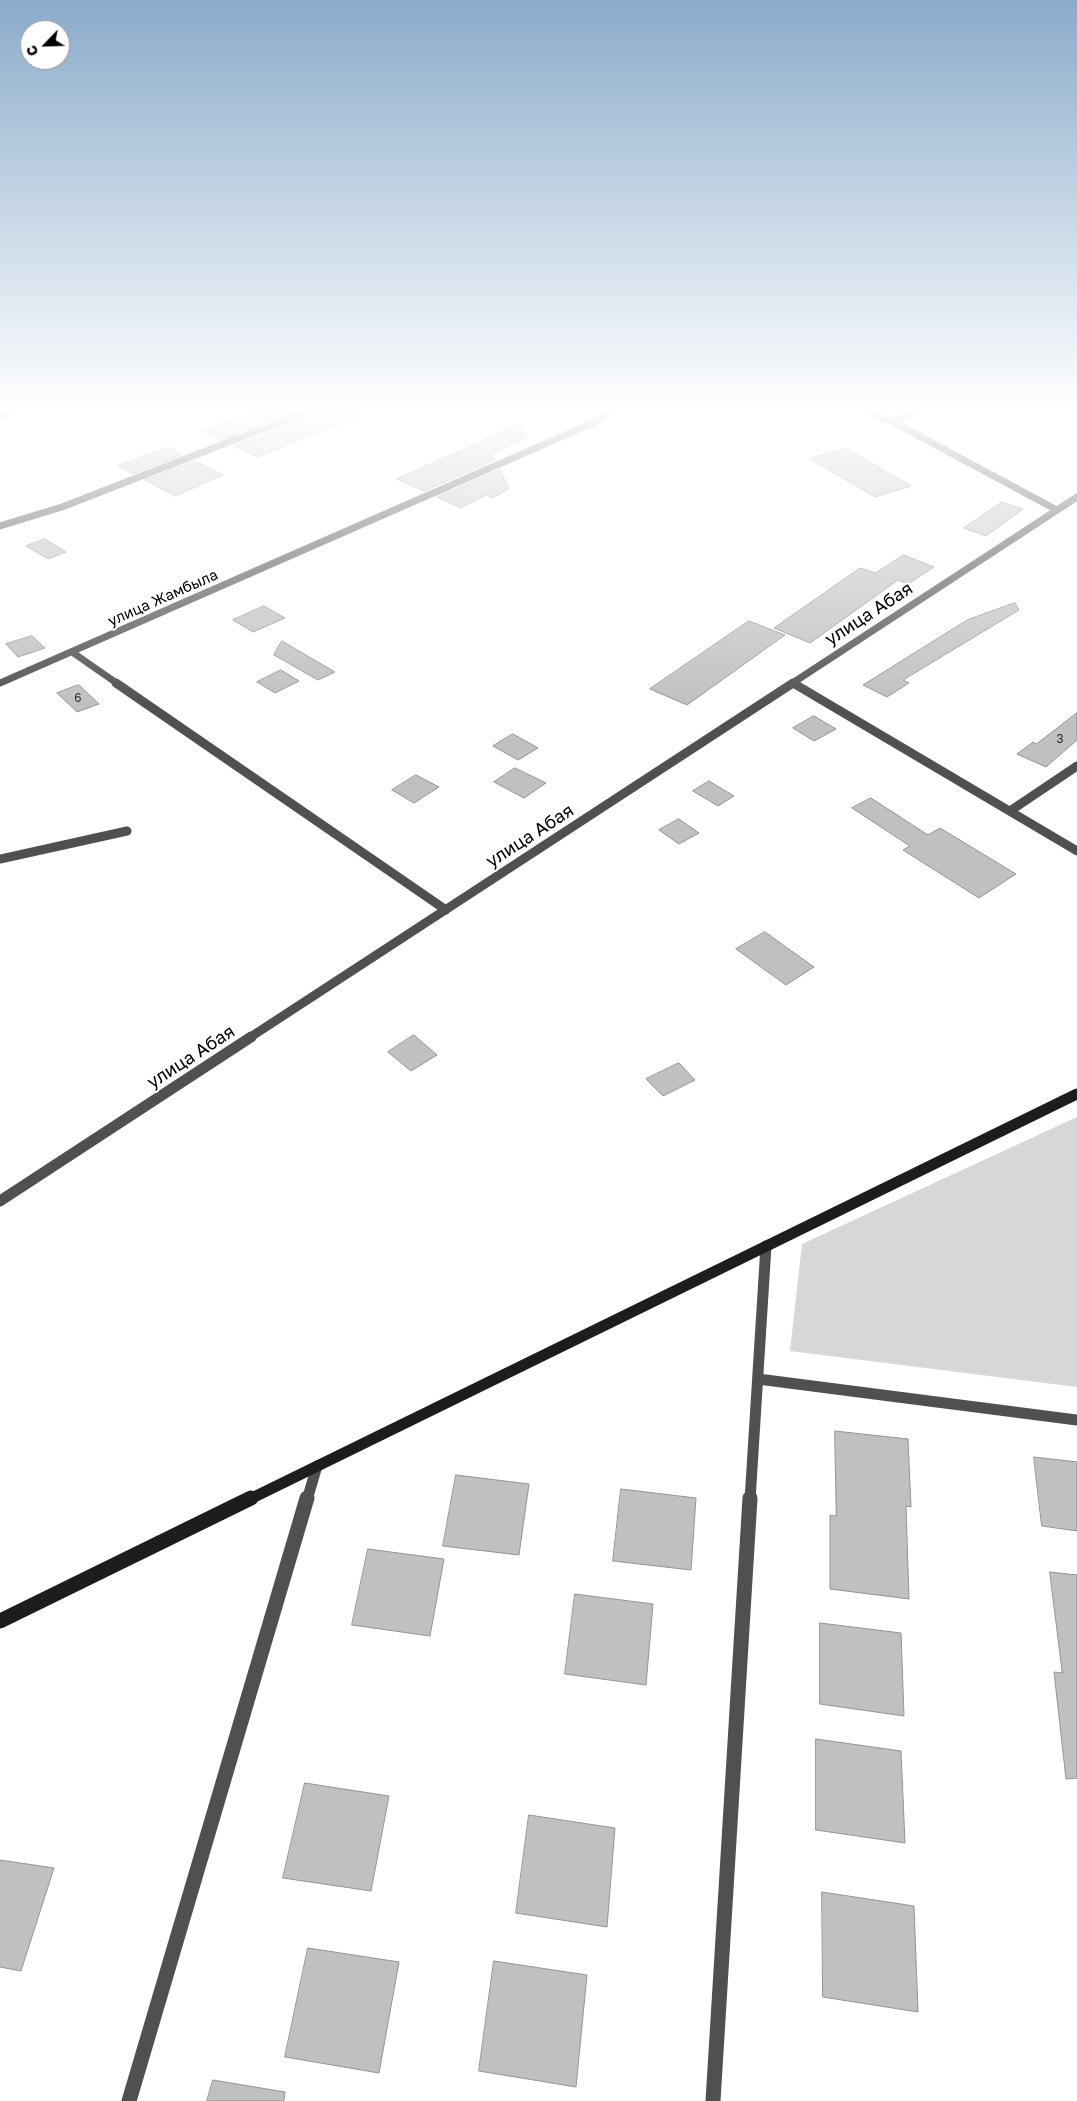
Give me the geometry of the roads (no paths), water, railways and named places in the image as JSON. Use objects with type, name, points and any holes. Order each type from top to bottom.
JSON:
[{"type":"main road","points":[[0,1621],[1077,1094]]},
{"type":"street","points":[[0,526],[52,510]]},
{"type":"street","name":"улица Жамбыла","points":[[0,683],[395,510]]},
{"type":"street","name":"улица Абая","points":[[0,1201],[1056,510]]},
{"type":"street","points":[[72,652],[446,910]]},
{"type":"street","points":[[793,683],[1077,851]]},
{"type":"street","points":[[1010,811],[1077,766]]},
{"type":"street","points":[[0,859],[127,831]]},
{"type":"street","points":[[713,2101],[766,1246]]},
{"type":"street","points":[[758,1379],[1077,1420]]},
{"type":"street","points":[[129,2101],[317,1466]]}]
